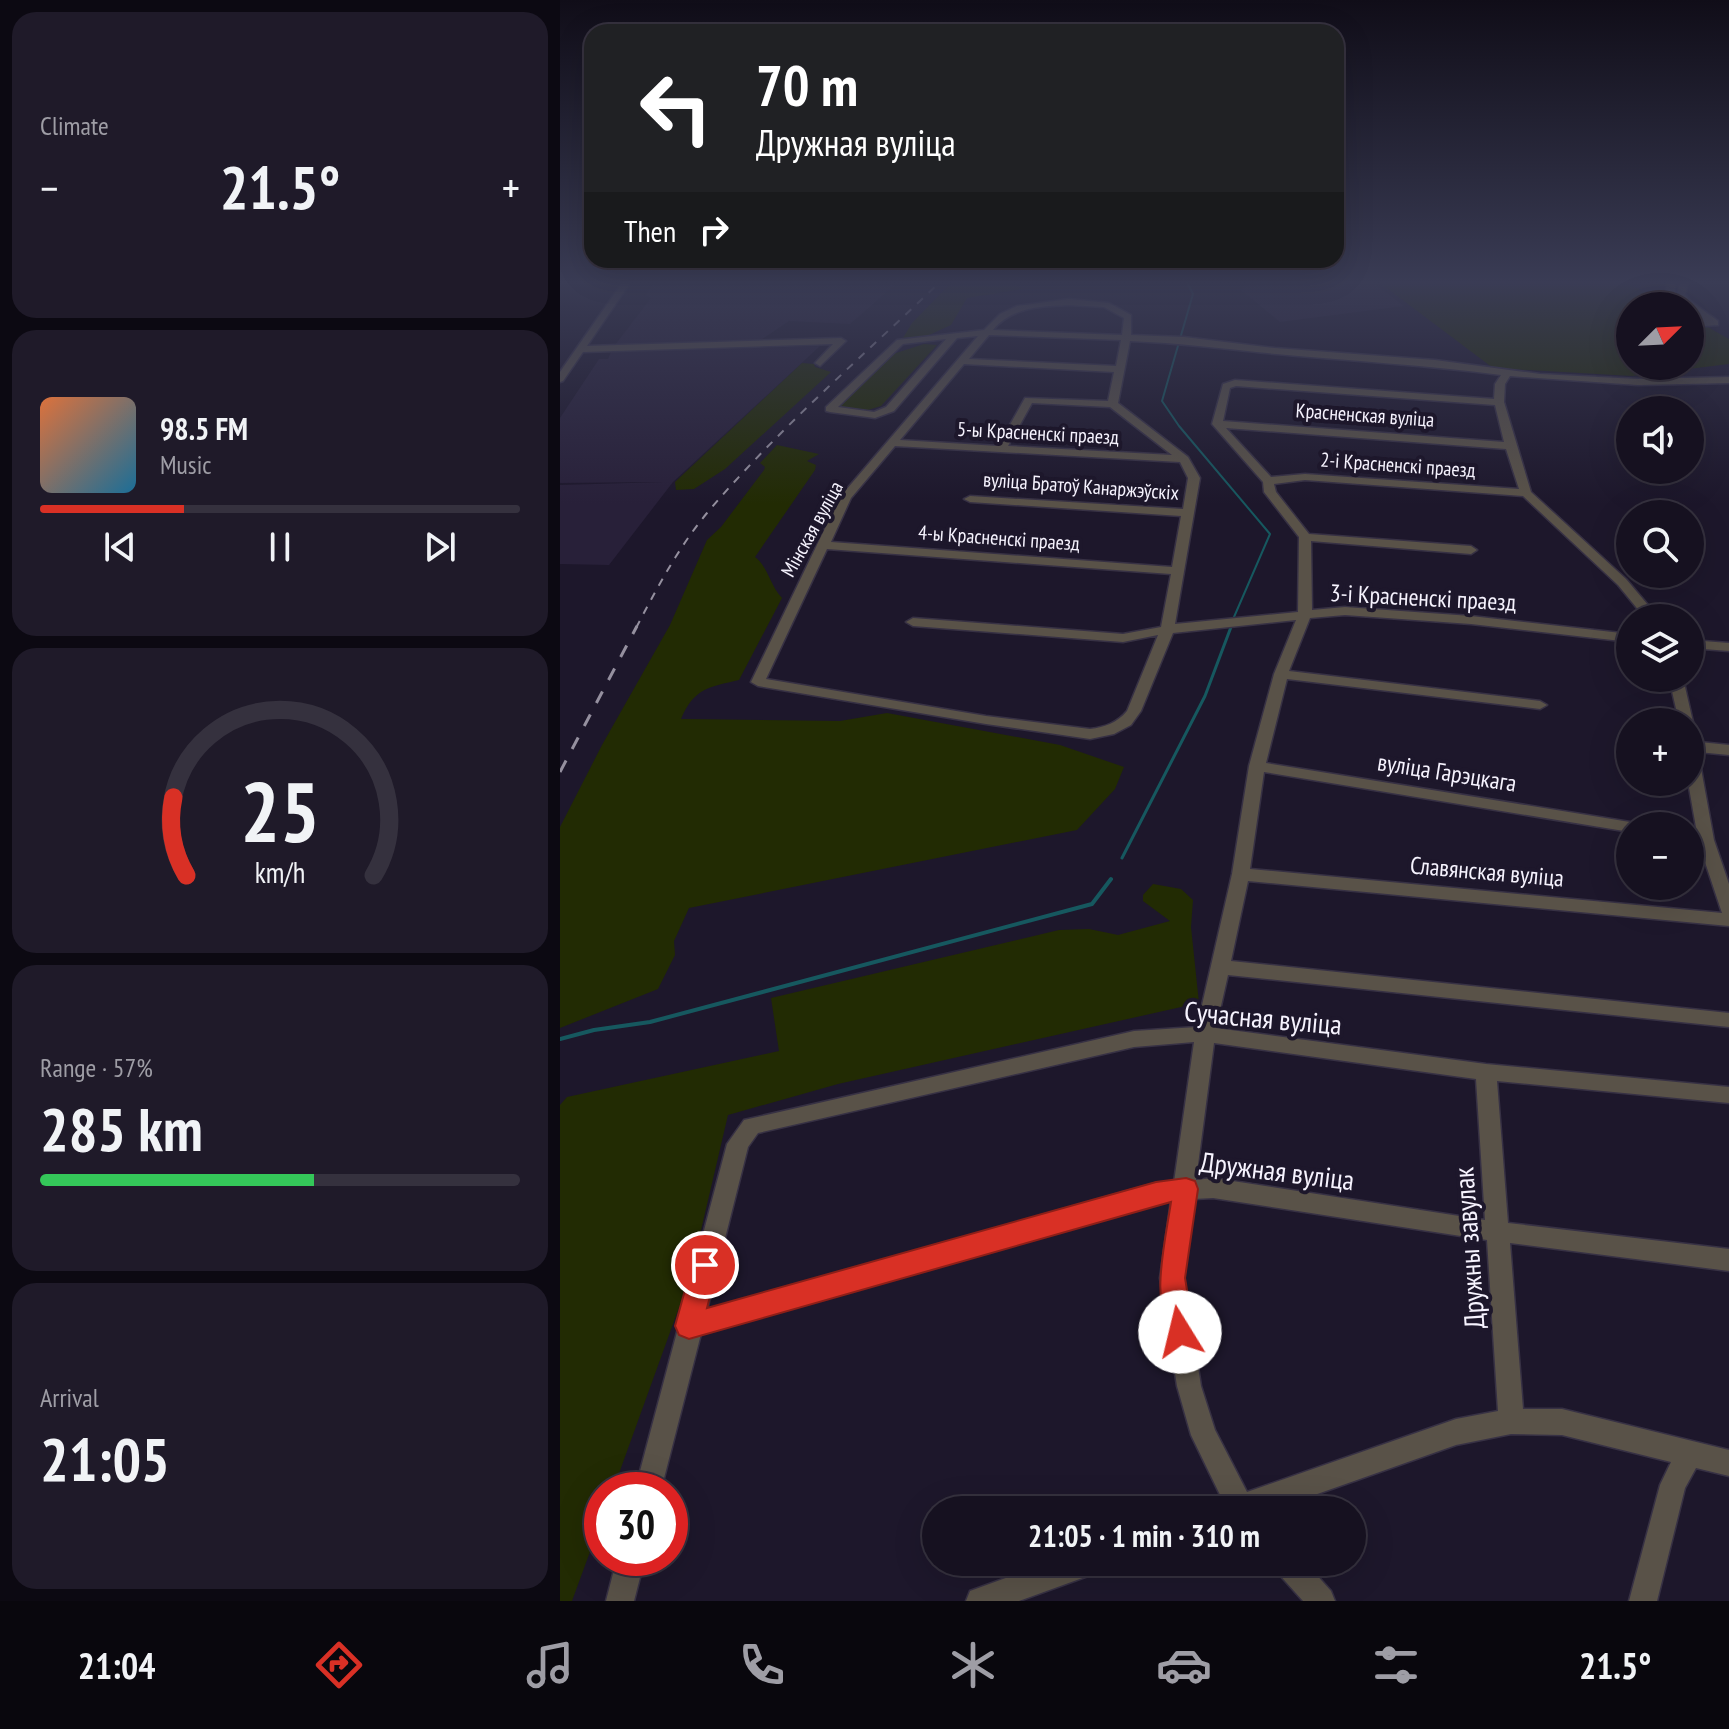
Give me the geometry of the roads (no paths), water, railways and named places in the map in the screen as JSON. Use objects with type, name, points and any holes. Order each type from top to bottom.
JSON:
[{"type":"street","points":[[560,379],[577,355]]},
{"type":"street","points":[[820,363],[828,355]]},
{"type":"street","points":[[887,355],[830,409],[911,419]]},
{"type":"street","points":[[875,415],[890,409],[938,355]]},
{"type":"street","name":"Мінская вуліца","points":[[966,355],[846,497],[758,682],[986,720],[1090,734],[1109,731]]},
{"type":"street","points":[[1113,404],[1121,355]]},
{"type":"street","points":[[1325,355],[1435,363],[1506,375],[1638,382],[1729,380]]},
{"type":"street","points":[[960,361],[1117,369]]},
{"type":"street","points":[[1506,375],[1500,384],[1499,402],[1526,493],[1622,582],[1640,604]]},
{"type":"street","points":[[1233,1496],[1204,1435],[1189,1386],[1172,1278],[1205,1034],[1241,874],[1257,766],[1281,674],[1305,615],[1305,537],[1270,492],[1268,481],[1217,424],[1226,386],[1235,383],[1499,402]]},
{"type":"street","name":"вуліца Братоў Канаржэўскіх","points":[[1001,449],[1029,400],[1113,404],[1184,459],[1194,478],[1175,571],[1167,631],[1134,711],[1126,722],[1109,731]]},
{"type":"street","name":"Красненская вуліца","points":[[1217,424],[1510,446]]},
{"type":"street","name":"5-ы Красненскі праезд","points":[[891,443],[1184,459]]},
{"type":"street","name":"2-і Красненскі праезд","points":[[1268,481],[1305,477],[1526,493]]},
{"type":"street","name":"вуліца Братоў Канаржэўскіх","points":[[970,499],[1189,513]]},
{"type":"street","points":[[1305,537],[1471,550]]},
{"type":"street","name":"4-ы Красненскі праезд","points":[[821,545],[1175,571]]},
{"type":"street","name":"3-і Красненскі праезд","points":[[1167,631],[1345,611],[1471,620],[1616,636]]},
{"type":"street","points":[[913,622],[1123,638],[1167,631]]},
{"type":"street","points":[[1704,645],[1729,647]]},
{"type":"street","points":[[1281,674],[1540,705]]},
{"type":"street","points":[[1704,748],[1729,750]]},
{"type":"street","name":"вуліца Гарэцкага","points":[[1257,766],[1616,825]]},
{"type":"street","points":[[1704,852],[1729,910]]},
{"type":"street","name":"Славянская вуліца","points":[[1241,874],[1729,920]]},
{"type":"street","name":"Сучасная вуліца","points":[[1221,967],[1729,1020]]},
{"type":"street","name":"Сучасная вуліца","points":[[689,1326],[738,1144],[751,1126],[1134,1039],[1205,1034],[1486,1072],[1729,1095]]},
{"type":"street","name":"Дружны завулак","points":[[1486,1072],[1511,1421]]},
{"type":"street","name":"Дружная вуліца","points":[[689,1326],[1156,1193],[1186,1189],[1213,1188],[1499,1232],[1729,1260]]},
{"type":"street","points":[[652,1472],[689,1326]]},
{"type":"street","points":[[1276,1496],[1456,1432],[1511,1421],[1562,1422],[1729,1463]]},
{"type":"street","points":[[1643,1601],[1673,1485],[1690,1452]]},
{"type":"street","points":[[620,1601],[626,1576]]},
{"type":"street","points":[[980,1601],[1050,1576]]},
{"type":"street","points":[[1299,1576],[1321,1601]]},
{"type":"waterway","points":[[1175,355],[1162,401],[1179,426],[1270,534],[1234,617]]},
{"type":"waterway","points":[[1122,858],[1205,696],[1231,627]]},
{"type":"waterway","points":[[560,1039],[594,1030],[650,1022],[1092,904],[1111,879]]},
{"type":"railway","points":[[636,628],[660,583],[707,513],[792,422],[863,355]]},
{"type":"railway","points":[[560,772],[637,626]]}]
